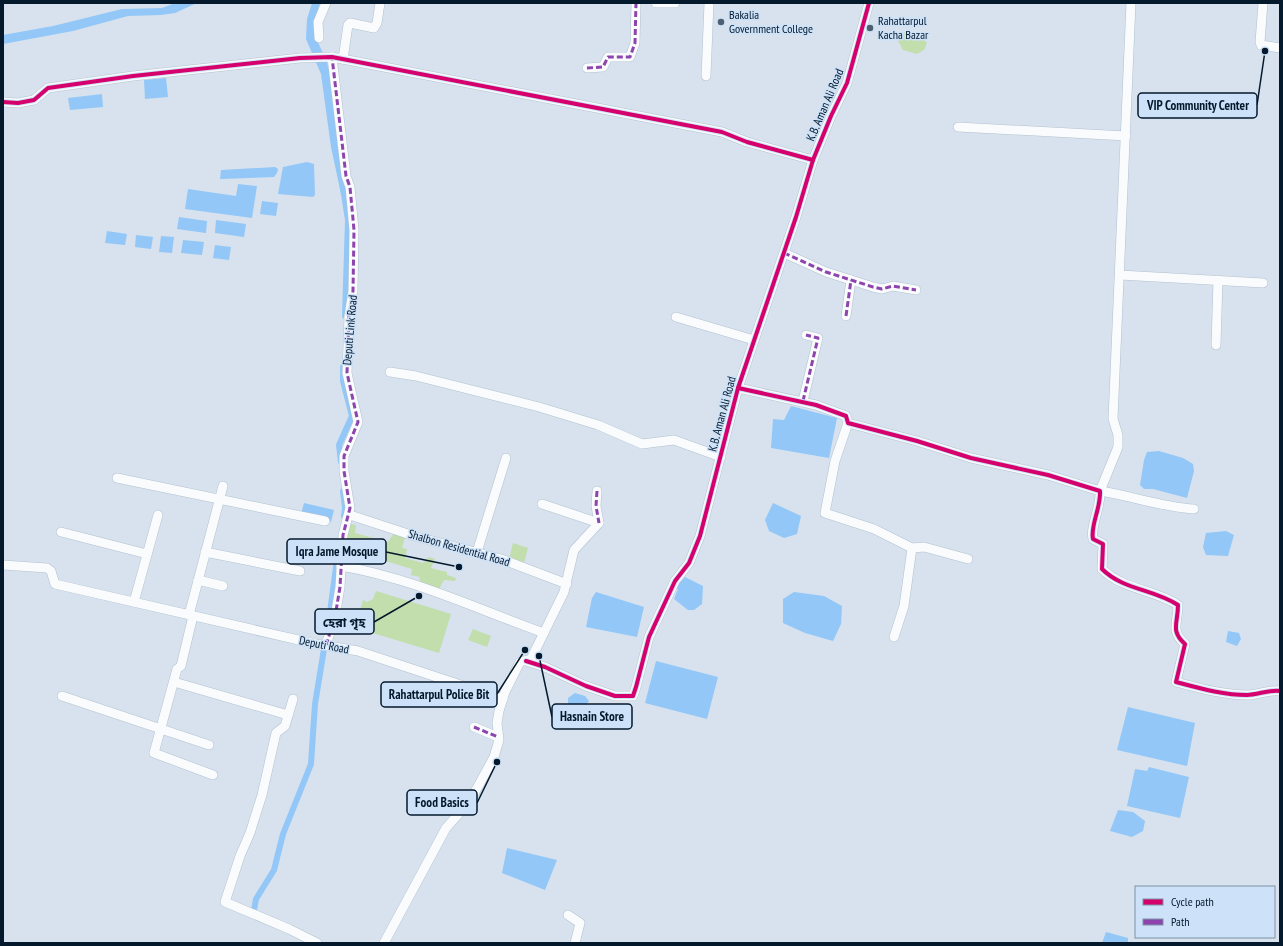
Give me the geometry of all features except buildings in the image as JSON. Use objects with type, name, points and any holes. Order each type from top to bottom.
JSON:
[{"type":"street","points":[[320,38],[318,22],[326,3]]},
{"type":"street","points":[[343,59],[348,25],[350,23],[374,28],[377,23],[380,3]]},
{"type":"street","points":[[587,68],[602,67],[608,58],[630,57],[635,43],[636,3]]},
{"type":"street","points":[[656,3],[675,3]]},
{"type":"street","points":[[706,76],[709,3]]},
{"type":"street","name":"K.B. Aman Ali Road","points":[[526,660],[586,686],[615,696],[633,696],[648,637],[675,581],[689,563],[700,536],[738,388],[784,253],[813,160],[831,116],[847,83],[869,3]]},
{"type":"street","points":[[1131,3],[1113,419],[1118,435],[1118,447],[1100,491],[1101,502],[1091,533],[1093,539],[1103,544],[1102,569],[1110,577],[1168,598],[1178,605],[1175,631],[1177,636],[1185,644],[1176,682],[1203,689],[1248,695],[1263,694],[1275,690],[1280,691]]},
{"type":"street","points":[[1263,3],[1260,42],[1261,44],[1280,48]]},
{"type":"street","points":[[3,102],[18,103],[34,100],[48,88],[133,76],[314,58],[343,59],[722,132],[747,142],[813,160]]},
{"type":"street","name":"Deputi Link Road","points":[[326,645],[334,617],[341,566],[343,535],[350,508],[344,471],[344,456],[358,422],[347,373],[349,316],[353,291],[353,214],[329,58]]},
{"type":"street","points":[[958,127],[1126,136]]},
{"type":"street","points":[[784,253],[802,262],[851,280],[882,289],[893,286],[916,290]]},
{"type":"street","points":[[1120,275],[1263,283]]},
{"type":"street","points":[[846,316],[851,280]]},
{"type":"street","points":[[1216,345],[1218,280]]},
{"type":"street","points":[[676,317],[754,340]]},
{"type":"street","points":[[803,401],[818,338],[806,335]]},
{"type":"street","points":[[390,372],[416,376],[539,407],[598,425],[642,444],[674,440],[721,457]]},
{"type":"street","points":[[738,388],[803,401],[846,416],[848,423],[835,461],[825,513],[874,530],[912,548],[924,547],[968,560]]},
{"type":"street","points":[[848,423],[917,441],[971,458],[1048,475],[1100,491],[1172,507],[1194,509]]},
{"type":"street","points":[[477,552],[506,458]]},
{"type":"street","points":[[117,478],[325,521]]},
{"type":"street","points":[[213,775],[154,753],[177,669],[181,666],[198,580],[219,499],[224,486]]},
{"type":"street","points":[[597,491],[596,506],[599,523]]},
{"type":"street","points":[[542,504],[599,523]]},
{"type":"street","points":[[138,604],[147,554],[158,515]]},
{"type":"street","name":"Shalbon Residential Road","points":[[350,515],[414,536],[501,559],[567,584]]},
{"type":"street","points":[[384,943],[446,828],[470,800],[494,757],[498,737],[497,723],[503,699],[515,670],[520,662],[531,659],[567,584],[574,550],[599,523]]},
{"type":"street","points":[[61,532],[147,554]]},
{"type":"street","points":[[894,637],[904,606],[912,548]]},
{"type":"street","points":[[205,552],[300,571]]},
{"type":"street","name":"Deputi Road","points":[[3,566],[47,568],[51,571],[55,584],[191,616],[358,652],[503,699]]},
{"type":"street","points":[[341,566],[375,573],[436,592],[544,633]]},
{"type":"street","points":[[198,580],[223,586]]},
{"type":"street","points":[[174,682],[288,715]]},
{"type":"street","points":[[62,696],[209,745]]},
{"type":"street","points":[[292,699],[285,726],[276,733],[262,795],[225,902],[290,929],[317,943]]},
{"type":"street","points":[[474,727],[498,737]]},
{"type":"street","points":[[568,915],[580,923],[575,943]]},
{"type":"green space","points":[[904,32],[922,37],[927,43],[924,50],[917,54],[903,50],[897,39]]},
{"type":"green space","points":[[350,524],[356,525],[355,533],[388,542],[394,533],[405,537],[402,548],[407,549],[405,558],[423,563],[429,557],[435,559],[431,568],[447,572],[447,575],[456,578],[455,581],[444,580],[438,591],[419,585],[420,577],[411,575],[412,569],[362,554],[365,544],[347,541]]},
{"type":"green space","points":[[513,543],[528,548],[524,563],[509,559]]},
{"type":"green space","points":[[376,591],[451,614],[439,653],[366,631],[368,625],[356,622],[363,600],[367,602],[373,599]]},
{"type":"green space","points":[[473,629],[491,636],[487,647],[468,640]]},
{"type":"water","points":[[175,3],[197,3],[175,13],[128,16],[73,31],[3,44],[3,35],[53,26],[122,9],[162,8]]},
{"type":"water","points":[[312,3],[320,3],[314,23],[316,38],[327,62],[331,79],[338,148],[346,192],[344,194],[341,194],[331,147],[321,74],[306,39],[307,19]]},
{"type":"water","points":[[166,78],[168,97],[145,99],[144,80]]},
{"type":"water","points":[[102,94],[103,107],[70,110],[68,98]]},
{"type":"water","points":[[307,162],[314,164],[315,195],[313,197],[278,194],[283,167]]},
{"type":"water","points":[[275,167],[278,169],[274,177],[220,179],[221,170]]},
{"type":"water","points":[[238,184],[257,186],[252,218],[185,209],[188,189],[236,196]]},
{"type":"water","points":[[262,201],[278,203],[276,216],[260,214]]},
{"type":"water","points":[[179,217],[207,221],[206,233],[177,229]]},
{"type":"water","points":[[216,220],[246,224],[244,237],[215,233]]},
{"type":"water","points":[[107,231],[127,234],[125,245],[105,243]]},
{"type":"water","points":[[136,235],[153,237],[151,249],[135,247]]},
{"type":"water","points":[[161,236],[174,237],[172,253],[159,252]]},
{"type":"water","points":[[183,240],[204,242],[202,255],[181,253]]},
{"type":"water","points":[[215,245],[231,247],[229,260],[213,258]]},
{"type":"water","points":[[791,406],[837,418],[829,458],[771,448],[773,419],[784,420]]},
{"type":"water","points":[[1159,451],[1183,458],[1193,464],[1194,471],[1187,498],[1153,489],[1144,489],[1140,485],[1144,460],[1147,452]]},
{"type":"water","points":[[304,503],[334,510],[331,522],[301,514]]},
{"type":"water","points":[[773,503],[801,516],[797,534],[784,538],[769,531],[765,520]]},
{"type":"water","points":[[1226,531],[1234,535],[1228,556],[1206,555],[1203,547],[1206,533]]},
{"type":"water","points":[[685,577],[703,586],[702,604],[694,610],[688,610],[674,599],[678,589],[674,589]]},
{"type":"water","points":[[596,592],[644,607],[637,637],[586,627],[592,598]]},
{"type":"water","points":[[794,592],[824,596],[842,606],[841,624],[833,641],[805,633],[783,623],[783,599]]},
{"type":"water","points":[[1228,631],[1239,633],[1241,639],[1237,646],[1226,642]]},
{"type":"water","points":[[656,661],[718,677],[707,719],[645,703]]},
{"type":"water","points":[[575,693],[585,696],[589,701],[585,705],[579,707],[568,706],[568,698]]},
{"type":"water","points":[[1128,707],[1195,723],[1187,766],[1117,750]]},
{"type":"water","points":[[1149,767],[1189,777],[1180,818],[1127,806],[1135,769],[1147,771]]},
{"type":"water","points":[[1118,810],[1133,812],[1145,821],[1143,831],[1132,837],[1110,831]]},
{"type":"water","points":[[507,848],[557,860],[545,890],[502,873]]},
{"type":"water","points":[[1106,932],[1128,938],[1128,943],[1102,943]]},
{"type":"waterway","points":[[343,188],[348,220],[345,316]]},
{"type":"waterway","points":[[341,462],[339,445],[352,416],[343,381],[343,367]]},
{"type":"waterway","points":[[343,491],[345,508],[344,516]]},
{"type":"waterway","points":[[328,628],[338,552]]},
{"type":"waterway","points":[[254,910],[256,899],[274,870],[283,834],[311,764],[315,704],[325,643]]},
{"type":"marked path","points":[[587,68],[603,67],[608,57],[630,57],[635,43],[636,3]]},
{"type":"marked path","points":[[326,645],[335,617],[340,587],[343,535],[350,508],[344,471],[344,456],[358,422],[347,373],[349,316],[353,291],[354,230],[350,187],[346,176],[332,57]]},
{"type":"marked path","points":[[784,253],[826,272],[873,287],[882,289],[893,286],[916,290]]},
{"type":"marked path","points":[[846,316],[851,280]]},
{"type":"marked path","points":[[803,401],[818,338],[806,335]]},
{"type":"marked path","points":[[597,491],[596,506],[599,523]]},
{"type":"marked path","points":[[474,727],[498,737]]},
{"type":"cycle path","points":[[526,661],[545,667],[586,686],[615,696],[633,696],[649,637],[675,581],[689,563],[700,536],[738,388],[796,217],[813,160],[831,116],[847,83],[869,3]]},
{"type":"cycle path","points":[[3,102],[18,103],[34,100],[48,88],[133,76],[300,58],[332,57],[722,132],[747,142],[813,160]]},
{"type":"cycle path","points":[[738,388],[816,405],[846,416],[848,423],[917,441],[971,458],[1048,475],[1100,491],[1099,504],[1092,534],[1093,539],[1103,544],[1102,569],[1119,581],[1169,600],[1178,605],[1176,631],[1180,639],[1185,644],[1176,682],[1211,691],[1238,695],[1251,695],[1280,691]]},
{"type":"place","name":"Bakalia Government College","points":[[721,22]]},
{"type":"place","name":"Rahattarpul Kacha Bazar","points":[[870,28]]},
{"type":"place","name":"VIP Community Center","points":[[1265,51]]},
{"type":"place","name":"Iqra Jame Mosque","points":[[459,567]]},
{"type":"place","name":"হেরা গৃহ","points":[[419,596]]},
{"type":"place","name":"Rahattarpul Police Bit","points":[[525,650]]},
{"type":"place","name":"Hasnain Store","points":[[539,656]]},
{"type":"place","name":"Food Basics","points":[[497,762]]}]
